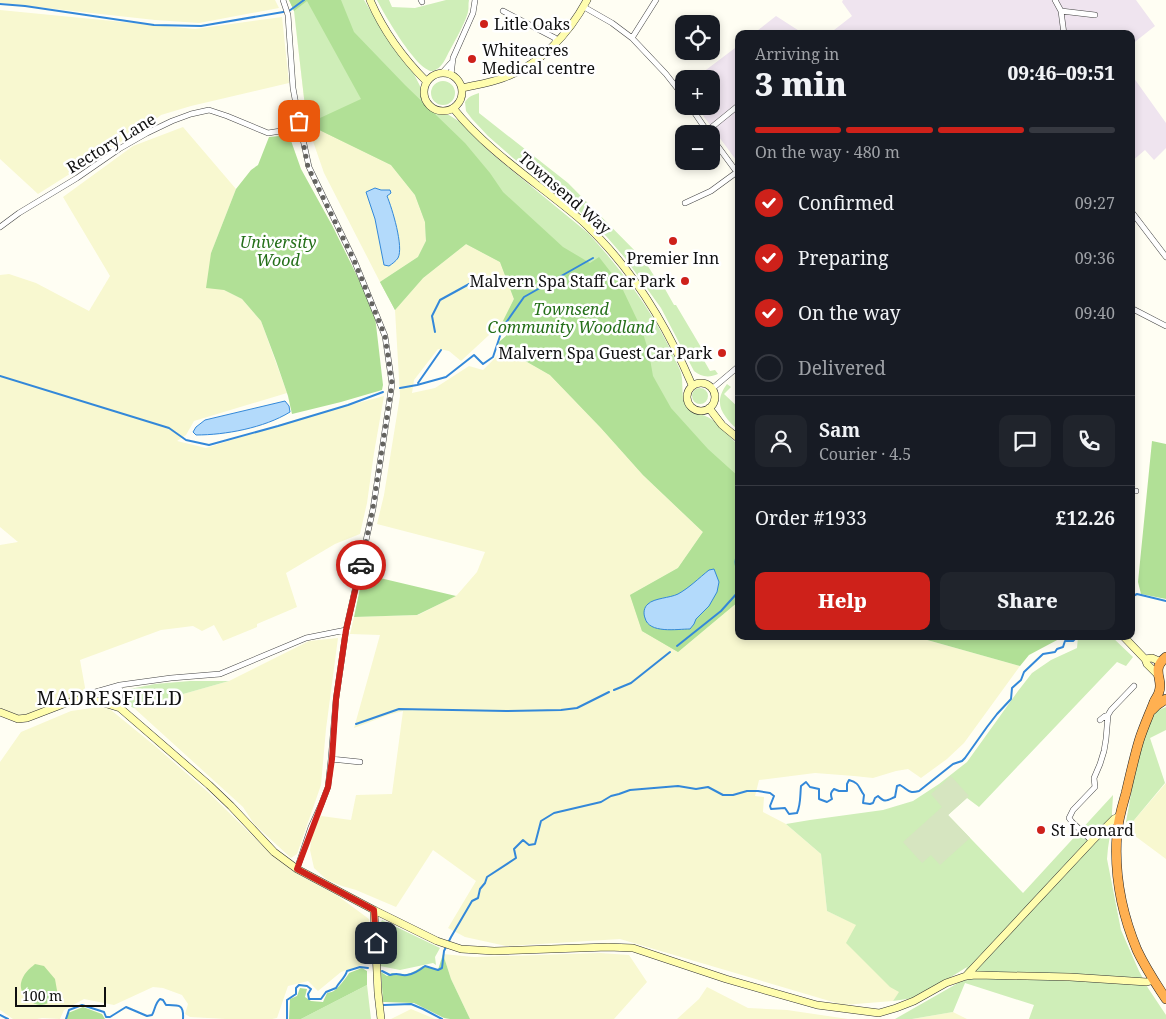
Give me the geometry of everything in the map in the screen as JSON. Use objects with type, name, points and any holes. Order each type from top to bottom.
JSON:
[{"type":"highway","points":[[1164,660],[1158,671],[1161,682],[1160,692],[1154,701],[1139,740],[1120,816],[1117,835],[1117,861],[1120,895],[1138,951],[1166,999]]},
{"type":"highway","points":[[1150,712],[1166,699]]},
{"type":"street","points":[[284,0],[287,12],[293,88],[308,167],[354,260],[385,336],[392,384],[373,508],[346,630],[336,699],[328,787],[297,869]]},
{"type":"street","points":[[370,0],[386,31],[400,51],[427,82]]},
{"type":"street","points":[[452,75],[452,62],[473,13],[475,0]]},
{"type":"street","points":[[632,38],[656,0]]},
{"type":"street","points":[[1055,0],[1061,11],[1063,30]]},
{"type":"street","points":[[462,88],[503,78],[526,68],[541,57],[569,28],[585,3],[632,38],[675,86]]},
{"type":"street","points":[[503,11],[554,38],[555,43]]},
{"type":"street","points":[[1061,11],[1095,15]]},
{"type":"street","points":[[442,73],[452,75],[458,80],[462,88],[462,96],[454,108],[441,111],[430,106],[426,100],[424,88],[427,82],[434,76],[442,73],[452,62]]},
{"type":"street","name":"Townsend Way","points":[[454,108],[496,153],[583,222],[619,260],[643,292],[664,326],[692,386],[687,396],[691,407],[697,410],[709,408]]},
{"type":"street","points":[[716,125],[735,108]]},
{"type":"street","name":"Rectory Lane","points":[[0,227],[119,149],[147,133],[191,114],[209,110],[268,133],[287,130],[302,134]]},
{"type":"street","points":[[287,130],[299,121]]},
{"type":"street","points":[[720,149],[735,170]]},
{"type":"street","points":[[685,203],[711,191],[735,176]]},
{"type":"street","points":[[1135,216],[1166,257]]},
{"type":"street","points":[[1135,310],[1166,326]]},
{"type":"street","points":[[713,388],[735,369]]},
{"type":"street","points":[[692,386],[702,383],[713,388]]},
{"type":"street","points":[[713,388],[714,398],[709,408],[722,425],[735,436]]},
{"type":"street","points":[[0,712],[18,719],[27,718],[66,702],[120,685],[220,674],[306,638],[346,630]]},
{"type":"street","points":[[1127,640],[1145,659],[1161,682]]},
{"type":"street","points":[[1145,659],[1164,660]]},
{"type":"street","points":[[120,685],[120,708]]},
{"type":"street","points":[[1092,841],[1069,818],[1073,810],[1095,787],[1094,778],[1104,751],[1108,715],[1134,686]]},
{"type":"street","points":[[82,698],[91,698],[120,708],[209,785],[274,852],[297,869],[437,941],[461,949],[494,951],[608,946],[633,948],[726,979],[817,1005],[879,1013],[914,1001],[946,983],[976,974],[1146,982],[1154,980]]},
{"type":"street","points":[[1100,720],[1108,715]]},
{"type":"street","points":[[332,759],[360,762]]},
{"type":"street","points":[[966,976],[1092,841],[1114,819],[1120,816]]},
{"type":"street","points":[[374,910],[381,1019]]},
{"type":"shaded area","points":[[843,0],[1136,0],[1155,26],[1135,42],[1135,30],[834,30],[852,16],[842,2]]},
{"type":"shaded area","points":[[776,16],[798,30],[758,30]]},
{"type":"shaded area","points":[[735,48],[735,159],[720,138],[720,125],[710,125],[703,115],[720,115],[720,70],[706,70]]},
{"type":"shaded area","points":[[1135,80],[1166,123],[1166,148],[1154,160],[1145,150],[1135,159]]},
{"type":"green space","points":[[0,0],[275,0],[279,8],[199,23],[0,3]]},
{"type":"green space","name":"Townsend Community Woodland","points":[[289,0],[364,0],[394,49],[413,72],[420,86],[424,104],[433,112],[449,115],[460,122],[492,154],[588,233],[613,262],[647,308],[681,371],[683,395],[687,407],[711,419],[735,442],[735,604],[678,652],[642,631],[630,595],[678,568],[703,532],[643,475],[550,375],[522,359],[498,355],[499,342],[506,336],[506,325],[502,323],[514,299],[500,262],[466,244],[423,278],[395,310],[380,282],[418,257],[426,241],[425,222],[415,195],[391,165],[307,124],[294,11]]},
{"type":"green space","name":"Townsend Community Woodland","points":[[289,0],[341,0],[354,32],[465,143],[503,192],[563,247],[590,263],[599,257],[623,290],[642,330],[653,376],[671,408],[708,449],[735,473],[735,604],[678,652],[642,631],[630,595],[678,568],[703,532],[643,475],[550,375],[522,359],[498,355],[499,342],[506,336],[506,325],[502,323],[514,299],[500,262],[466,244],[423,278],[395,310],[380,282],[418,257],[426,241],[425,222],[415,195],[391,165],[307,124],[361,99],[307,1],[294,11]]},
{"type":"green space","points":[[377,0],[389,0],[392,7],[415,8],[446,0],[469,0],[465,20],[439,68],[433,71],[419,63],[394,29]]},
{"type":"green space","points":[[0,10],[195,29],[282,17],[289,83],[161,115],[142,130],[38,194],[0,159]]},
{"type":"green space","points":[[294,11],[308,124],[391,165],[415,195],[425,222],[426,241],[418,257],[380,282],[324,173],[307,124]]},
{"type":"green space","points":[[443,81],[448,82],[454,88],[454,98],[448,104],[443,105],[438,104],[432,98],[431,93],[432,88],[438,82]]},
{"type":"green space","points":[[479,93],[479,113],[568,183],[644,260],[674,305],[676,305],[705,354],[702,357],[710,371],[715,370],[718,374],[705,376],[699,375],[694,371],[661,308],[625,258],[606,236],[576,208],[513,158],[472,119],[466,111],[465,102],[473,95]]},
{"type":"green space","points":[[183,127],[236,189],[211,253],[224,290],[242,299],[261,321],[287,393],[194,421],[186,435],[177,441],[206,448],[305,417],[384,396],[367,503],[360,534],[335,544],[286,573],[297,607],[223,641],[214,625],[202,631],[193,626],[161,630],[80,660],[86,693],[22,717],[0,708],[0,545],[18,542],[0,527],[0,275],[9,274],[36,283],[89,311],[110,276],[63,197],[133,146]]},
{"type":"green space","name":"University Wood","points":[[289,135],[301,169],[333,227],[375,316],[383,385],[382,390],[292,414],[288,396],[261,321],[242,299],[224,290],[206,288],[211,253],[236,189],[251,170],[258,165],[269,137]]},
{"type":"green space","points":[[466,244],[500,262],[514,299],[502,323],[461,361],[449,351],[438,349],[414,380],[412,393],[435,388],[469,366],[483,370],[498,355],[522,359],[550,375],[643,475],[703,532],[678,568],[630,595],[678,652],[735,604],[735,640],[927,640],[1020,666],[964,743],[947,759],[921,778],[908,769],[873,778],[815,773],[759,780],[755,796],[764,797],[763,812],[786,824],[821,854],[827,911],[857,925],[900,992],[893,1001],[843,1005],[620,939],[506,946],[465,937],[448,928],[476,881],[433,850],[396,907],[327,880],[314,868],[310,850],[312,831],[321,816],[351,820],[356,795],[392,794],[403,711],[354,728],[380,635],[350,634],[354,617],[418,615],[457,595],[477,572],[485,552],[377,524],[384,495],[400,396],[395,310],[423,278]]},
{"type":"green space","points":[[727,384],[731,387],[724,394],[735,404],[735,427],[721,409],[720,398]]},
{"type":"green space","points":[[700,388],[706,390],[708,396],[706,402],[700,404],[694,402],[692,396],[694,390]]},
{"type":"green space","points":[[1152,441],[1166,444],[1166,599],[1141,594],[1138,582]]},
{"type":"green space","points":[[363,574],[456,596],[417,615],[354,617]]},
{"type":"green space","points":[[338,638],[321,785],[297,854],[291,858],[254,824],[243,807],[134,708],[229,681],[309,641]]},
{"type":"green space","points":[[927,640],[1057,640],[1029,655],[1020,666]]},
{"type":"green space","points":[[1078,640],[1115,640],[1133,657],[1126,666],[1117,662],[979,807],[967,798],[948,815],[1023,893],[1113,795],[1112,822],[1107,859],[1121,930],[1139,971],[1166,1015],[1166,1019],[1029,1019],[1034,1005],[965,983],[953,1012],[912,1019],[895,1019],[958,983],[967,967],[914,998],[893,1001],[899,992],[890,987],[846,943],[856,925],[827,911],[821,854],[786,824],[883,810],[913,801],[967,762],[1032,673],[1051,660],[1077,648]]},
{"type":"green space","points":[[190,681],[229,681],[134,708],[124,704],[125,690],[155,684]]},
{"type":"green space","points":[[106,706],[208,792],[269,852],[294,872],[338,896],[369,919],[372,963],[341,972],[318,991],[308,981],[288,986],[277,1018],[272,1019],[190,1017],[185,1014],[188,1004],[182,995],[163,988],[153,987],[114,1005],[84,999],[64,1010],[60,1019],[13,1019],[0,1010],[0,762],[21,732],[71,711]]},
{"type":"green space","points":[[1166,707],[1166,730],[1150,738],[1165,783],[1130,825],[1126,822],[1144,737],[1156,711]]},
{"type":"green space","points":[[951,776],[969,796],[948,815],[970,838],[940,865],[931,855],[922,863],[903,842],[942,807],[931,794]]},
{"type":"green space","points":[[1166,783],[1166,859],[1131,833],[1130,825]]},
{"type":"green space","points":[[382,920],[440,948],[435,957],[436,965],[433,963],[400,970],[380,966],[378,928]]},
{"type":"green space","points":[[600,953],[629,955],[647,982],[614,1019],[470,1019],[451,979],[443,954],[474,957]]},
{"type":"green space","points":[[443,954],[451,979],[470,1019],[444,1018],[414,1003],[383,1002],[381,972],[387,976],[392,973],[405,974],[423,966],[438,970]]},
{"type":"green space","points":[[35,964],[44,966],[55,979],[58,996],[43,1005],[29,1000],[23,994],[21,987],[25,974]]},
{"type":"green space","points":[[362,968],[367,971],[367,985],[301,1019],[289,1019],[290,999],[297,996],[300,988],[307,989],[305,997],[311,1001],[323,1002],[327,993],[336,989],[349,973]]},
{"type":"green space","points":[[367,985],[371,1019],[301,1019]]},
{"type":"green space","points":[[707,987],[748,1008],[787,1010],[848,1019],[677,1019],[699,999]]},
{"type":"green space","points":[[83,1007],[102,1014],[105,1019],[65,1019],[68,1013]]},
{"type":"green space","points":[[411,1009],[435,1019],[391,1019]]},
{"type":"green space","points":[[953,1012],[967,1019],[912,1019]]},
{"type":"water","points":[[375,188],[390,190],[391,193],[387,196],[397,227],[400,245],[398,258],[389,266],[384,265],[375,219],[366,192]]},
{"type":"water","points":[[285,401],[289,406],[290,412],[280,418],[256,426],[219,434],[196,435],[193,432],[205,420]]},
{"type":"water","points":[[714,569],[719,582],[717,592],[709,606],[696,619],[690,629],[664,630],[648,623],[644,612],[648,604],[654,600],[678,594],[709,570]]},
{"type":"waterway","points":[[0,4],[154,25],[201,26],[289,11],[304,0]]},
{"type":"waterway","points":[[400,388],[446,377],[474,355],[483,364],[493,357],[503,327],[524,297],[593,258]]},
{"type":"waterway","points":[[435,332],[432,316],[440,300],[471,283]]},
{"type":"waterway","points":[[418,383],[441,350]]},
{"type":"waterway","points":[[0,376],[169,428],[186,440],[209,445],[348,405],[383,392]]},
{"type":"waterway","points":[[677,646],[721,611],[735,595]]},
{"type":"waterway","points":[[1135,595],[1166,601]]},
{"type":"waterway","points":[[382,971],[390,975],[404,975],[414,973],[425,966],[438,970],[442,968],[444,951],[472,901],[478,898],[480,889],[487,877],[516,858],[514,849],[523,840],[529,845],[535,844],[541,821],[554,813],[601,802],[611,796],[630,790],[678,786],[696,789],[708,787],[723,795],[733,795],[747,791],[770,793],[774,796],[770,806],[771,809],[785,808],[789,814],[797,813],[800,803],[801,786],[806,782],[810,787],[819,789],[819,799],[827,802],[832,799],[831,793],[834,789],[847,791],[849,780],[855,782],[864,795],[863,803],[873,803],[878,796],[886,801],[895,797],[897,786],[900,785],[911,792],[919,791],[953,764],[965,758],[997,714],[1011,699],[1012,688],[1021,680],[1024,672],[1043,654],[1055,652],[1063,647],[1065,641],[1074,640]]},
{"type":"waterway","points":[[614,690],[631,683],[670,652]]},
{"type":"waterway","points":[[356,724],[399,709],[506,711],[577,708],[609,692]]},
{"type":"waterway","points":[[287,1019],[287,1000],[296,994],[296,988],[299,985],[307,986],[311,989],[308,994],[309,999],[321,999],[326,992],[336,988],[347,971],[360,967],[368,968]]},
{"type":"waterway","points":[[66,1019],[69,1010],[82,1005],[104,1012],[106,1017],[110,1017],[126,1007],[147,1016],[152,1015],[160,999],[166,1005],[180,1006],[183,1010],[183,1019]]},
{"type":"waterway","points":[[384,1005],[411,1004],[442,1019]]},
{"type":"waterway","points":[[0,1015],[8,1019]]},
{"type":"way so far","points":[[299,121],[308,167],[354,260],[385,336],[392,384],[373,508],[361,565]]},
{"type":"place","name":"Litle Oaks","points":[[484,24]]},
{"type":"place","name":"Whiteacres Medical centre","points":[[472,59]]},
{"type":"place","name":"Premier Inn","points":[[673,241]]},
{"type":"place","name":"Malvern Spa Staff Car Park","points":[[685,281]]},
{"type":"place","name":"Malvern Spa Guest Car Park","points":[[722,353]]},
{"type":"place","name":"St Leonard","points":[[1041,830]]},
{"type":"district","name":"MADRESFIELD","points":[[110,698]]},
{"type":"route","points":[[361,565],[346,630],[336,699],[328,787],[297,869],[374,910],[376,943]]}]
